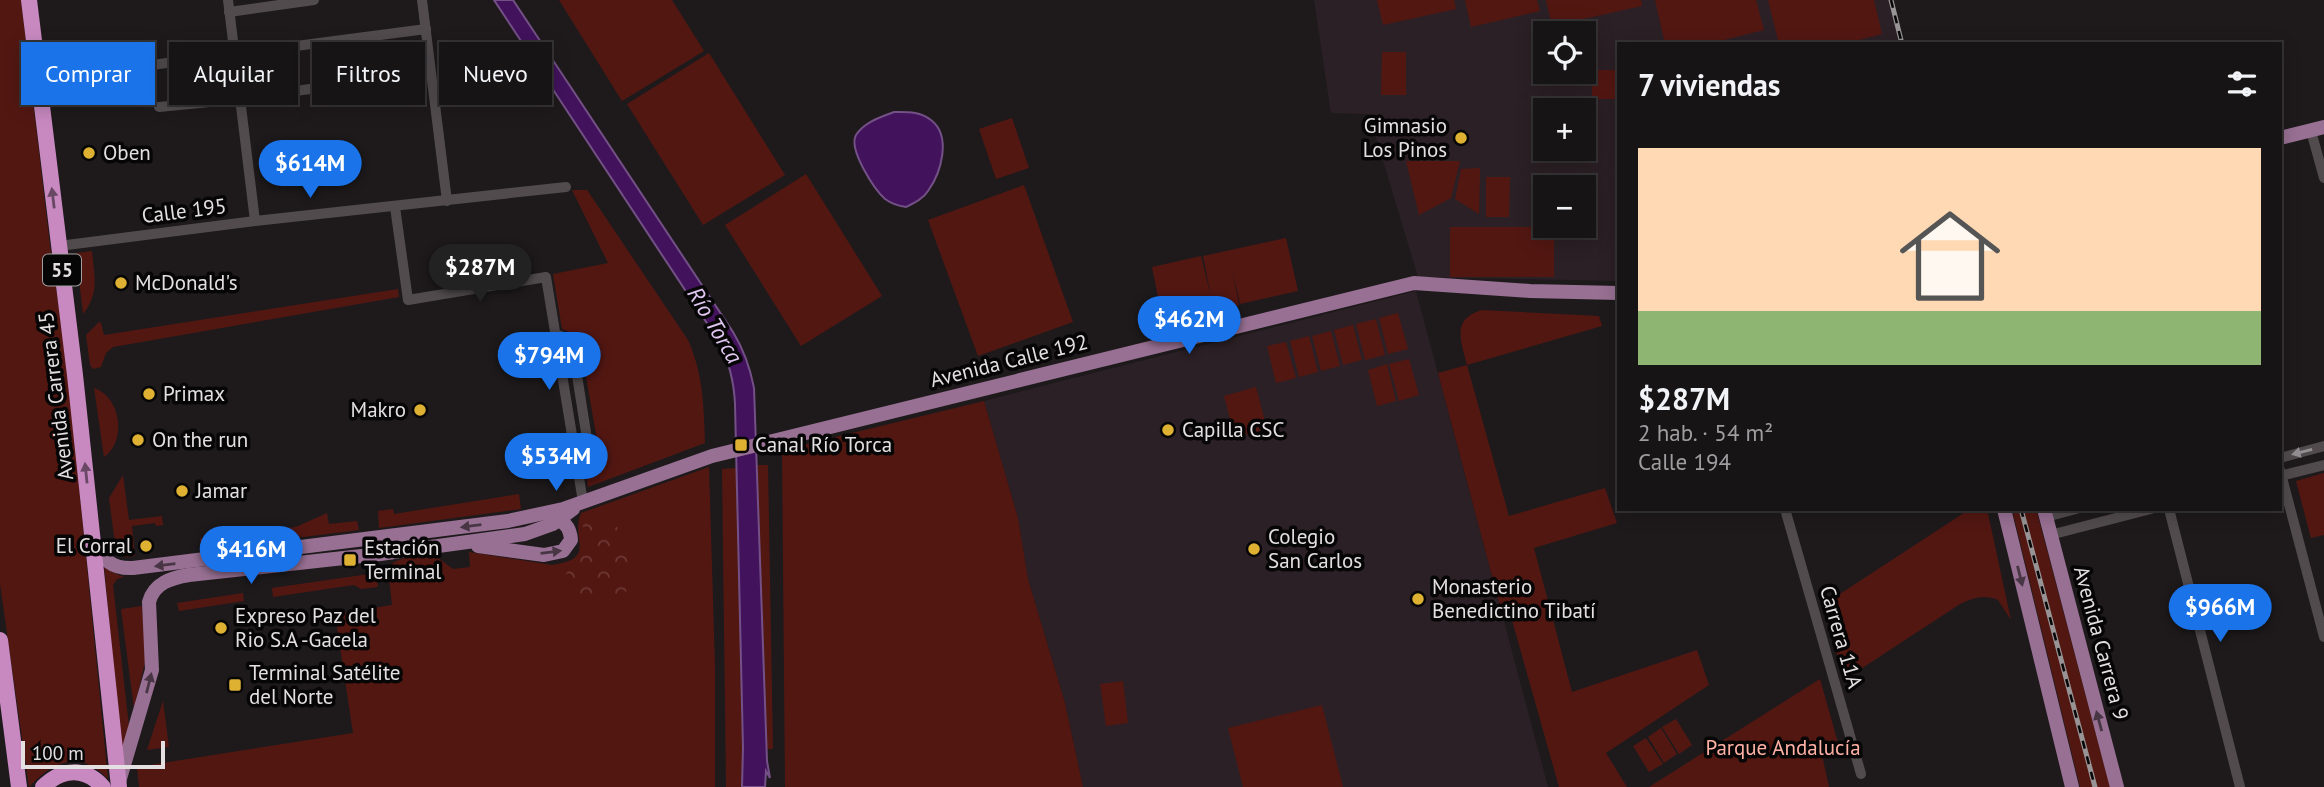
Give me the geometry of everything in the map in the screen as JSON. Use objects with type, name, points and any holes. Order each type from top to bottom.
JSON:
[{"type":"highway","name":"Avenida Carrera 45","points":[[29,0],[93,541],[113,786]]},
{"type":"highway","points":[[0,640],[19,787]]},
{"type":"highway","points":[[43,787],[63,773],[78,772],[113,786]]},
{"type":"main road","points":[[2282,138],[2318,129]]},
{"type":"main road","name":"Avenida Calle 192","points":[[93,541],[110,565],[124,569],[539,516],[730,451],[1414,283],[1530,291],[1617,293]]},
{"type":"main road","name":"Avenida Calle 192","points":[[113,786],[150,676],[150,596],[170,579],[534,532],[559,520],[583,502]]},
{"type":"main road","points":[[2004,511],[2072,787]]},
{"type":"main road","name":"Avenida Carrera 9","points":[[2045,513],[2117,787]]},
{"type":"main road","points":[[460,543],[544,555],[563,551],[571,540],[569,528],[559,520],[539,516]]},
{"type":"main road","points":[[379,538],[380,554]]},
{"type":"street","points":[[228,0],[233,42]]},
{"type":"street","points":[[229,12],[314,0]]},
{"type":"street","points":[[422,0],[447,201]]},
{"type":"street","points":[[298,46],[426,29]]},
{"type":"street","points":[[159,107],[179,105]]},
{"type":"street","points":[[241,105],[255,221]]},
{"type":"street","points":[[2318,129],[2324,178]]},
{"type":"street","name":"Calle 195","points":[[59,246],[255,221],[566,187]]},
{"type":"street","points":[[395,207],[408,300],[547,277],[583,502]]},
{"type":"street","points":[[2282,457],[2324,446]]},
{"type":"street","points":[[2282,474],[2324,465]]},
{"type":"street","points":[[2282,478],[2324,637]]},
{"type":"street","name":"Carrera 11A","points":[[1786,511],[1861,775]]},
{"type":"street","points":[[2050,535],[2143,511]]},
{"type":"street","points":[[2170,511],[2240,787]]},
{"type":"shaded area","name":"Gimnasio Los Pinos","points":[[1314,0],[1890,0],[1900,42],[1617,42],[1617,281],[1418,277],[1369,114],[1331,113]]},
{"type":"shaded area","name":"Colegio San Carlos","points":[[1416,291],[1548,787],[1083,787],[1065,703],[1028,579],[1018,518],[984,401]]},
{"type":"green space","points":[[0,0],[21,0],[26,42],[21,42],[21,105],[33,105],[67,366],[108,779],[88,764],[68,762],[48,770],[29,787],[0,584]]},
{"type":"green space","points":[[559,0],[672,0],[704,51],[622,101]]},
{"type":"green space","points":[[1377,0],[1454,0],[1456,9],[1383,25]]},
{"type":"green space","points":[[1465,0],[1537,0],[1540,11],[1471,27]]},
{"type":"green space","points":[[1546,0],[1641,0],[1642,6],[1574,21],[1551,21]]},
{"type":"green space","points":[[1655,0],[1756,0],[1764,30],[1716,42],[1665,42]]},
{"type":"green space","points":[[1768,0],[1874,0],[1882,34],[1852,42],[1778,42]]},
{"type":"green space","points":[[1382,52],[1406,52],[1406,95],[1381,95]]},
{"type":"green space","points":[[709,53],[785,175],[703,225],[627,104]]},
{"type":"green space","points":[[1596,70],[1617,70],[1617,99],[1592,98]]},
{"type":"green space","points":[[1012,118],[1029,168],[996,179],[979,129]]},
{"type":"green space","points":[[1406,161],[1460,161],[1451,198],[1419,215]]},
{"type":"green space","points":[[1480,168],[1479,214],[1455,199],[1461,169]]},
{"type":"green space","points":[[806,174],[882,296],[801,346],[725,225]]},
{"type":"green space","points":[[1486,177],[1510,177],[1509,217],[1486,217]]},
{"type":"green space","points":[[1024,185],[1073,322],[978,356],[928,220]]},
{"type":"green space","points":[[572,190],[587,190],[688,340],[700,378],[704,416],[705,443],[588,487],[584,462],[598,446],[579,336],[562,329],[553,274],[608,263]]},
{"type":"green space","points":[[1450,227],[1533,227],[1533,238],[1554,238],[1554,277],[1450,277]]},
{"type":"green space","points":[[1286,238],[1298,291],[1240,304],[1232,268],[1239,305],[1163,322],[1152,267],[1201,256],[1211,297],[1203,256]]},
{"type":"green space","points":[[92,251],[94,291],[83,314],[76,253]]},
{"type":"green space","points":[[398,289],[399,297],[113,347],[106,353],[101,367],[93,369],[90,365],[86,335],[99,322],[104,335]]},
{"type":"green space","points":[[1482,310],[1599,316],[1602,326],[1467,365],[1461,339],[1462,325],[1472,314]]},
{"type":"green space","points":[[1398,313],[1408,349],[1388,354],[1379,318]]},
{"type":"green space","points":[[1376,319],[1385,355],[1365,360],[1356,324]]},
{"type":"green space","points":[[1353,325],[1362,360],[1343,365],[1334,330]]},
{"type":"green space","points":[[1331,331],[1340,366],[1321,371],[1312,336]]},
{"type":"green space","points":[[1309,336],[1318,372],[1299,377],[1290,341]]},
{"type":"green space","points":[[1286,342],[1296,378],[1276,383],[1267,346]]},
{"type":"green space","points":[[1409,359],[1419,395],[1399,401],[1389,364]]},
{"type":"green space","points":[[1387,364],[1396,401],[1377,406],[1368,370]]},
{"type":"green space","points":[[1467,365],[1509,516],[1605,488],[1617,523],[1534,548],[1572,692],[1697,650],[1709,685],[1606,753],[1627,787],[1559,787],[1510,613],[1500,606],[1438,373]]},
{"type":"green space","points":[[1256,387],[1267,429],[1235,438],[1224,396]]},
{"type":"green space","points":[[94,388],[110,400],[118,420],[116,441],[104,457]]},
{"type":"green space","points":[[984,401],[1018,518],[1028,579],[1065,703],[1083,787],[785,787],[782,450]]},
{"type":"green space","points":[[756,465],[768,465],[773,749],[767,749]]},
{"type":"green space","points":[[709,467],[715,667],[715,787],[139,787],[137,767],[353,733],[335,614],[392,605],[388,568],[397,561],[434,555],[453,569],[470,567],[469,552],[552,565],[566,562],[578,553],[578,522],[581,513]]},
{"type":"green space","points":[[737,468],[742,787],[726,787],[722,469]]},
{"type":"green space","points":[[2324,473],[2324,535],[2311,538],[2296,481]]},
{"type":"green space","points":[[123,475],[129,520],[162,516],[163,525],[156,526],[155,523],[132,526],[135,556],[124,557],[116,551],[109,498]]},
{"type":"green space","points":[[519,494],[521,509],[379,528],[378,511],[393,509],[394,514]]},
{"type":"green space","points":[[1967,511],[1987,511],[2011,620],[1998,600],[1983,597],[1969,600],[1844,680],[1823,605]]},
{"type":"green space","points":[[2012,511],[2037,511],[2110,787],[2080,787]]},
{"type":"green space","points":[[327,513],[329,524],[357,521],[359,530],[201,550],[200,538],[296,527]]},
{"type":"green space","points":[[604,520],[617,527],[636,549],[643,553],[638,563],[622,572],[620,579],[627,590],[621,597],[598,598],[582,595],[563,583],[568,570],[583,551],[583,521]]},
{"type":"green space","points":[[104,565],[124,577],[117,579],[113,585],[129,726],[122,760]]},
{"type":"green space","points":[[376,573],[378,587],[361,589],[354,585],[273,597],[272,588]]},
{"type":"green space","points":[[243,593],[244,601],[179,611],[177,603]]},
{"type":"green space","points":[[142,606],[146,658],[134,709],[121,609]]},
{"type":"green space","name":"Parque Andalucía","points":[[1820,679],[1840,750],[1822,755],[1829,787],[1649,787]]},
{"type":"green space","points":[[1123,681],[1128,723],[1106,726],[1100,684]]},
{"type":"green space","points":[[163,701],[169,747],[147,750]]},
{"type":"green space","points":[[1322,705],[1343,787],[1243,787],[1228,728]]},
{"type":"green space","points":[[1676,719],[1692,745],[1679,754],[1662,727]]},
{"type":"green space","points":[[1661,728],[1677,754],[1664,763],[1648,737]]},
{"type":"green space","points":[[1646,738],[1663,764],[1649,772],[1633,746]]},
{"type":"water","points":[[494,0],[513,0],[541,42],[522,42]]},
{"type":"water","name":"Río Torca","points":[[552,59],[733,332],[751,373],[754,388],[767,761],[770,778],[766,771],[765,787],[742,787],[735,404],[728,363],[718,340],[552,88]]},
{"type":"water","points":[[894,112],[927,117],[937,127],[943,145],[940,165],[933,183],[924,196],[906,207],[890,202],[880,194],[863,168],[854,141],[863,127]]},
{"type":"railway","points":[[1891,0],[1902,42]]},
{"type":"railway","points":[[2022,511],[2095,787]]},
{"type":"place","name":"Gimnasio Los Pinos","points":[[1461,138]]},
{"type":"place","name":"Oben","points":[[89,153]]},
{"type":"place","name":"McDonald's","points":[[121,283]]},
{"type":"place","name":"Primax","points":[[149,394]]},
{"type":"place","name":"Makro","points":[[420,410]]},
{"type":"place","name":"Capilla CSC","points":[[1168,430]]},
{"type":"place","name":"On the run","points":[[138,440]]},
{"type":"place","name":"Canal Río Torca","points":[[741,445]]},
{"type":"place","name":"Jamar","points":[[182,491]]},
{"type":"place","name":"El Corral","points":[[146,546]]},
{"type":"place","name":"Colegio San Carlos","points":[[1254,549]]},
{"type":"place","name":"Estación Terminal","points":[[350,560]]},
{"type":"place","name":"Monasterio Benedictino Tibatí","points":[[1418,599]]},
{"type":"place","name":"Expreso Paz del Rio S.A -Gacela","points":[[221,628]]},
{"type":"place","name":"Terminal Satélite del Norte","points":[[235,685]]}]
